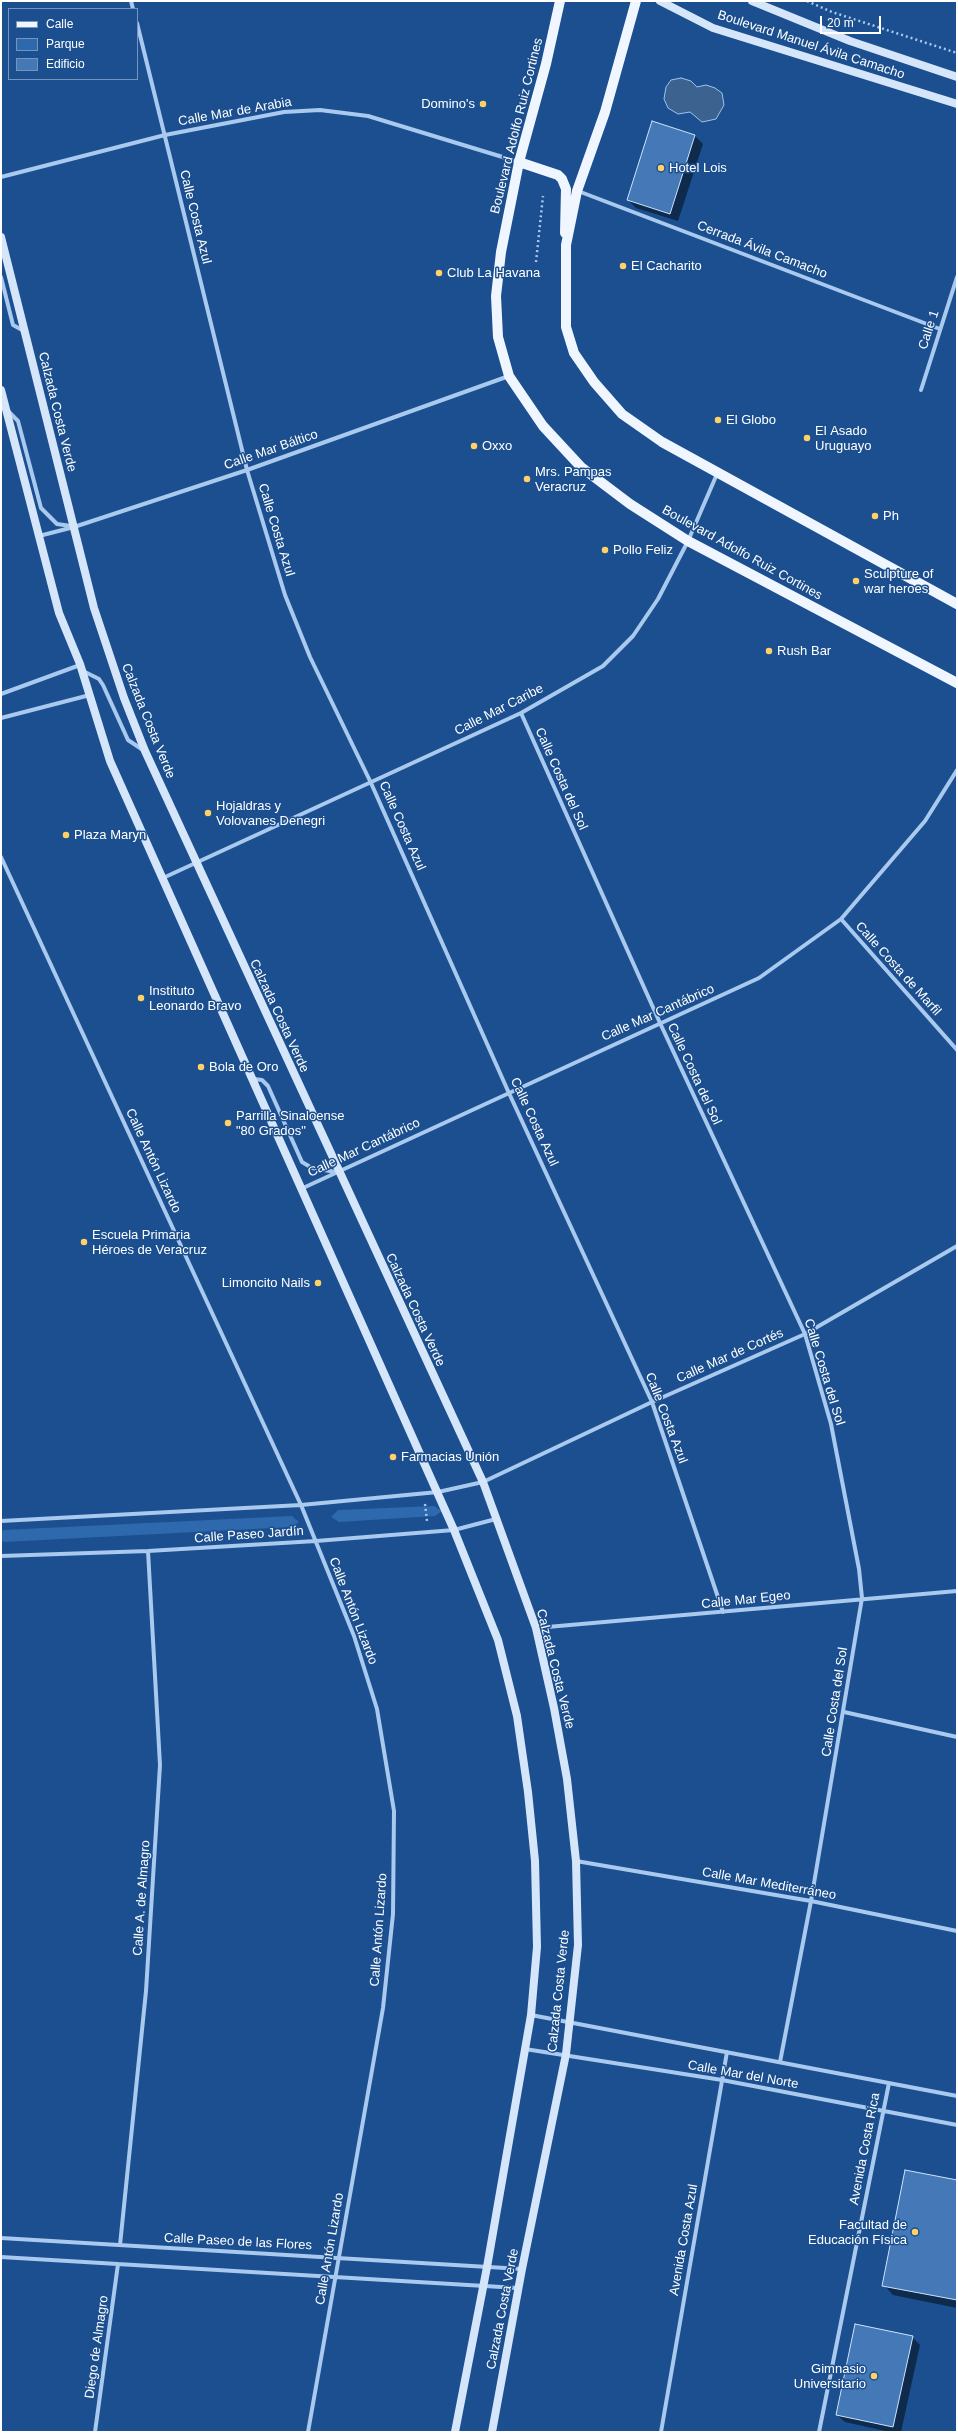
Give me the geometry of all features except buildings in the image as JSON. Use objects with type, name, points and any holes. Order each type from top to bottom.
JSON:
[{"type":"main road","name":"Boulevard Adolfo Ruiz Cortines","points":[[560,1],[546,64],[519,162],[501,252],[496,296],[498,337],[508,376],[543,426],[581,467],[630,504],[688,541],[957,683]]},
{"type":"main road","points":[[566,245],[577,191],[604,112],[636,1]]},
{"type":"main road","name":"Boulevard Manuel Ávila Camacho","points":[[660,1],[713,28],[957,104]]},
{"type":"main road","name":"Boulevard Manuel Ávila Camacho","points":[[752,1],[850,41],[957,78]]},
{"type":"main road","points":[[519,162],[558,175],[562,179],[566,188],[564,230],[566,245],[566,328],[574,353],[594,382],[622,414],[662,442],[717,474],[957,604]]},
{"type":"main road","name":"Calzada Costa Verde","points":[[1,237],[94,608],[145,751],[338,1172],[483,1482],[536,1628],[554,1708],[566,1772],[576,1861],[578,1945],[571,2021],[566,2054],[518,2288],[492,2432]]},
{"type":"main road","name":"Calzada Costa Verde","points":[[1,390],[59,613],[80,664],[110,761],[303,1188],[438,1492],[498,1640],[520,1739],[528,1792],[535,1861],[537,1946],[531,2015],[487,2267],[482,2286],[455,2432]]},
{"type":"street","name":"Calle Costa Azul","points":[[138,27],[247,470],[285,595],[310,657],[371,783],[508,1091],[652,1402],[723,1612]]},
{"type":"street","name":"Calle Mar de Arabia","points":[[1,177],[165,135],[284,112],[320,110],[368,116],[519,162]]},
{"type":"street","name":"Cerrada Ávila Camacho","points":[[577,191],[940,328]]},
{"type":"street","points":[[1,277],[13,326],[25,332]]},
{"type":"street","name":"Calle 1","points":[[921,390],[957,277]]},
{"type":"street","name":"Calle Mar Báltico","points":[[38,536],[74,527],[247,470],[508,376]]},
{"type":"street","points":[[6,410],[18,421],[41,508],[57,524],[74,527]]},
{"type":"street","name":"Calle Mar Caribe","points":[[163,878],[521,713],[603,666],[634,636],[658,599],[688,541],[717,474]]},
{"type":"street","points":[[1,694],[80,664],[88,675],[99,679],[103,685],[128,740],[145,751]]},
{"type":"street","points":[[1,718],[90,695]]},
{"type":"street","name":"Calle Costa del Sol","points":[[521,713],[660,1023],[805,1334],[831,1424],[859,1569],[862,1598],[844,1712],[811,1902],[780,2062]]},
{"type":"street","name":"Calle Mar Cantábrico","points":[[303,1188],[508,1091],[759,978],[841,919],[925,821],[957,770]]},
{"type":"street","name":"Calle Antón Lizardo","points":[[1,857],[301,1505],[354,1636],[377,1709],[394,1811],[393,1914],[383,2008],[308,2432]]},
{"type":"street","name":"Calle Costa de Marfil","points":[[841,919],[957,1050]]},
{"type":"street","points":[[254,1079],[262,1080],[268,1086],[302,1162],[312,1168],[338,1172]]},
{"type":"street","name":"Calle Mar de Cortés","points":[[483,1482],[652,1402],[805,1334],[957,1246]]},
{"type":"street","name":"Calle Paseo Jardín","points":[[1,1521],[301,1505],[424,1494],[483,1482]]},
{"type":"street","name":"Calle Paseo Jardín","points":[[1,1556],[148,1551],[429,1532],[454,1530],[496,1519]]},
{"type":"street","name":"Calle A. de Almagro","points":[[120,2245],[146,1991],[160,1765],[148,1551]]},
{"type":"street","name":"Calle Mar Egeo","points":[[536,1628],[723,1612],[862,1598],[957,1591]]},
{"type":"street","points":[[844,1712],[957,1737]]},
{"type":"street","name":"Calle Mar Mediterráneo","points":[[576,1861],[811,1902],[957,1931]]},
{"type":"street","name":"Calle Mar del Norte","points":[[531,2015],[571,2021],[957,2096]]},
{"type":"street","name":"Calle Mar del Norte","points":[[524,2049],[566,2054],[722,2080],[957,2125]]},
{"type":"street","name":"Avenida Costa Azul","points":[[661,2432],[727,2052]]},
{"type":"street","name":"Avenida Costa Rica","points":[[819,2432],[882,2111],[889,2083]]},
{"type":"street","name":"Calle Paseo de las Flores","points":[[1,2238],[522,2269]]},
{"type":"street","points":[[1,2257],[518,2288]]},
{"type":"street","name":"Diego de Almagro","points":[[95,2432],[118,2264]]},
{"type":"path","points":[[807,1],[832,12],[957,53]]},
{"type":"path","points":[[536,262],[543,196]]},
{"type":"path","points":[[424,1494],[429,1532]]},
{"type":"green space","points":[[434,1506],[442,1511],[435,1516],[339,1522],[331,1517],[338,1510]]},
{"type":"green space","points":[[292,1516],[299,1522],[292,1527],[4,1542],[1,1540],[1,1532],[3,1530]]},
{"type":"shaded area","points":[[681,78],[691,81],[697,87],[706,85],[715,88],[722,93],[724,105],[716,119],[702,122],[690,112],[678,114],[668,108],[664,99],[666,87],[671,80]]},
{"type":"place","name":"Domino's","points":[[483,104]]},
{"type":"place","name":"Hotel Lois","points":[[661,168]]},
{"type":"place","name":"El Cacharito","points":[[623,266]]},
{"type":"place","name":"Club La Havana","points":[[439,273]]},
{"type":"place","name":"El Globo","points":[[718,420]]},
{"type":"place","name":"El Asado Uruguayo","points":[[807,438]]},
{"type":"place","name":"Oxxo","points":[[474,446]]},
{"type":"place","name":"Mrs. Pampas Veracruz","points":[[527,479]]},
{"type":"place","name":"Ph","points":[[875,516]]},
{"type":"place","name":"Pollo Feliz","points":[[605,550]]},
{"type":"place","name":"Sculpture of war heroes","points":[[856,581]]},
{"type":"place","name":"Rush Bar","points":[[769,651]]},
{"type":"place","name":"Hojaldras y Volovanes Denegri","points":[[208,813]]},
{"type":"place","name":"Plaza Maryn","points":[[66,835]]},
{"type":"place","name":"Instituto Leonardo Bravo","points":[[141,998]]},
{"type":"place","name":"Bola de Oro","points":[[201,1067]]},
{"type":"place","name":"Parrilla Sinaloense \"80 Grados\"","points":[[228,1123]]},
{"type":"place","name":"Escuela Primaria Héroes de Veracruz","points":[[84,1242]]},
{"type":"place","name":"Limoncito Nails","points":[[318,1283]]},
{"type":"place","name":"Farmacias Unión","points":[[393,1457]]},
{"type":"place","name":"Facultad de Educación Física","points":[[915,2232]]},
{"type":"place","name":"Gimnasio Universitario","points":[[874,2376]]}]
